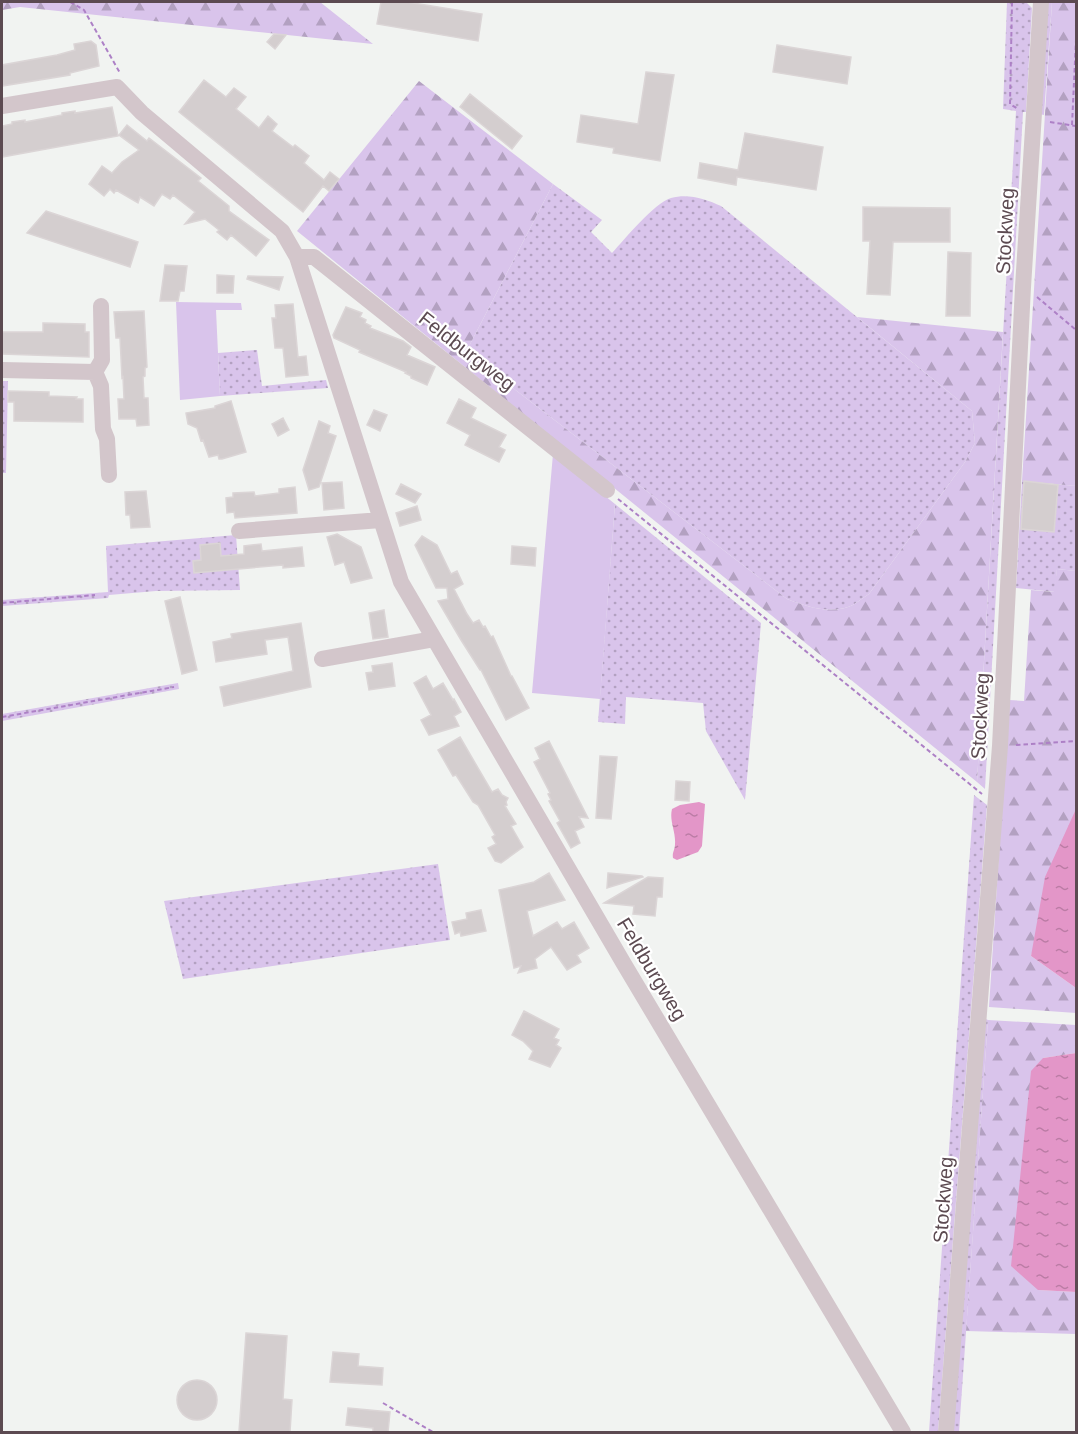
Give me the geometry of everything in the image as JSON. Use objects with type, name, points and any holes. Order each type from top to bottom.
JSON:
[{"type":"street","name":"Stockweg","points":[[946,1432],[1000,746],[1023,287],[1041,2]]},
{"type":"street","points":[[2,106],[117,87]]},
{"type":"street","name":"Feldburgweg","points":[[117,87],[142,113],[282,231],[297,257],[401,582],[903,1432]]},
{"type":"street","name":"Feldburgweg","points":[[297,257],[314,257],[607,490]]},
{"type":"street","points":[[95,372],[102,360],[101,306]]},
{"type":"street","points":[[2,370],[95,372]]},
{"type":"street","points":[[95,372],[101,386],[103,429],[107,439],[108,475]]},
{"type":"street","points":[[239,531],[381,520]]},
{"type":"street","points":[[322,659],[434,639]]},
{"type":"path","points":[[70,2],[84,10],[120,72],[117,87]]},
{"type":"path","points":[[1012,2],[1010,104],[1033,120],[1074,126],[1074,51],[1077,40]]},
{"type":"path","points":[[1023,287],[1077,330]]},
{"type":"path","points":[[607,490],[995,804]]},
{"type":"path","points":[[2,603],[95,595]]},
{"type":"path","points":[[2,717],[174,687]]},
{"type":"path","points":[[1000,746],[1077,741]]},
{"type":"path","points":[[383,1403],[433,1432]]},
{"type":"green space","points":[[2,2],[320,2],[373,44],[20,7],[2,10]]},
{"type":"green space","points":[[1007,2],[1026,2],[1032,8],[1026,112],[1023,112],[985,789],[977,782],[1016,111],[1003,109]]},
{"type":"green space","points":[[1046,2],[1052,2],[1044,115],[1039,114]]},
{"type":"green space","points":[[1052,2],[1076,2],[1076,486],[1022,481]]},
{"type":"green space","points":[[419,81],[553,184],[466,352],[787,599],[833,610],[851,606],[869,594],[965,462],[975,443],[972,411],[857,317],[1003,332],[977,782],[297,231]]},
{"type":"green space","points":[[553,184],[602,220],[591,232],[612,253],[648,214],[664,201],[684,196],[721,206],[972,411],[975,443],[965,462],[869,594],[851,606],[833,610],[787,599],[466,352]]},
{"type":"green space","points":[[176,302],[241,303],[242,310],[216,310],[220,396],[180,400]]},
{"type":"green space","points":[[257,350],[262,386],[326,380],[328,388],[220,396],[218,353]]},
{"type":"green space","points":[[2,381],[8,381],[6,473],[2,473]]},
{"type":"green space","points":[[553,454],[615,504],[600,699],[532,693]]},
{"type":"green space","points":[[1022,481],[1076,486],[1076,571],[1057,569],[1055,592],[1016,588]]},
{"type":"green space","points":[[615,504],[761,623],[745,800],[706,731],[703,703],[626,697],[625,724],[598,722]]},
{"type":"green space","points":[[236,535],[240,590],[156,591],[109,595],[108,598],[2,606],[2,600],[108,592],[106,546]]},
{"type":"green space","points":[[1057,569],[1076,571],[1076,809],[1031,956],[1076,988],[1076,1013],[989,1007],[1009,700],[1024,701],[1031,590],[1054,592]]},
{"type":"green space","points":[[178,683],[179,689],[2,721],[2,714]]},
{"type":"green space","points":[[974,795],[987,805],[938,1432],[929,1432]]},
{"type":"green space","points":[[438,864],[450,940],[183,979],[164,901]]},
{"type":"green space","points":[[986,1019],[988,1020],[959,1432],[951,1432]]},
{"type":"green space","points":[[988,1020],[1076,1025],[1076,1053],[1043,1058],[1038,1290],[1076,1292],[1076,1334],[966,1331]]},
{"type":"water","points":[[699,802],[705,804],[702,846],[698,852],[677,860],[673,858],[675,840],[671,818],[672,809],[680,805]]},
{"type":"water","points":[[1076,809],[1076,988],[1031,956],[1045,877]]},
{"type":"water","points":[[1076,1053],[1076,1292],[1038,1290],[1011,1266],[1031,1071],[1043,1058]]},
{"type":"building","points":[[381,2],[407,2],[482,14],[478,41],[377,24]]},
{"type":"building","points":[[274,34],[286,35],[275,49],[267,42]]},
{"type":"building","points":[[91,41],[96,45],[99,66],[70,73],[70,75],[2,86],[2,65],[57,55],[75,50],[74,44]]},
{"type":"building","points":[[777,45],[851,57],[847,84],[773,72]]},
{"type":"building","points":[[646,72],[674,75],[660,161],[613,153],[614,148],[577,142],[581,115],[638,124]]},
{"type":"building","points":[[204,80],[226,97],[234,88],[246,97],[236,109],[259,128],[268,116],[277,124],[272,131],[309,156],[304,163],[324,180],[330,172],[339,179],[329,191],[323,186],[303,212],[179,112]]},
{"type":"building","points":[[470,94],[522,136],[512,149],[460,107]]},
{"type":"building","points":[[112,107],[118,136],[2,157],[2,126],[12,124],[12,122],[25,120],[25,122],[62,115],[62,113]]},
{"type":"building","points":[[127,125],[147,141],[149,138],[201,178],[198,181],[229,206],[229,211],[269,240],[256,256],[231,235],[227,240],[205,219],[185,224],[195,212],[173,195],[170,199],[162,194],[154,206],[140,197],[138,203],[116,190],[114,193],[110,189],[104,196],[89,184],[102,166],[112,173],[122,162],[139,150],[119,135]]},
{"type":"building","points":[[745,133],[823,147],[816,190],[737,177],[736,185],[698,178],[700,163],[738,170]]},
{"type":"building","points":[[863,207],[950,208],[950,242],[893,242],[890,295],[867,294],[870,241],[863,241]]},
{"type":"building","points":[[46,211],[138,242],[130,267],[27,233]]},
{"type":"building","points":[[948,252],[971,253],[970,316],[946,316]]},
{"type":"building","points":[[165,265],[187,266],[184,291],[180,291],[178,301],[160,301]]},
{"type":"building","points":[[217,275],[234,276],[233,293],[217,293]]},
{"type":"building","points":[[248,276],[283,277],[279,290],[247,279]]},
{"type":"building","points":[[293,304],[298,357],[306,356],[308,375],[286,377],[283,348],[275,348],[272,318],[276,318],[275,305]]},
{"type":"building","points":[[346,307],[362,313],[360,317],[366,320],[365,323],[371,326],[370,328],[403,341],[411,347],[407,355],[435,367],[427,385],[411,378],[406,372],[359,352],[360,350],[334,338],[333,335]]},
{"type":"building","points":[[144,311],[147,367],[143,377],[144,398],[148,398],[149,425],[137,426],[136,419],[119,419],[118,399],[124,399],[123,377],[120,338],[116,338],[114,312]]},
{"type":"building","points":[[43,323],[85,324],[85,332],[89,332],[89,357],[2,354],[2,332],[43,332]]},
{"type":"building","points":[[8,391],[49,392],[49,396],[83,399],[83,422],[14,421],[14,402],[8,402]]},
{"type":"building","points":[[459,399],[476,408],[471,418],[506,435],[499,447],[505,450],[499,462],[465,445],[470,435],[447,423]]},
{"type":"building","points":[[231,401],[246,452],[222,459],[219,459],[218,455],[209,457],[197,428],[188,424],[186,413],[215,408],[215,406]]},
{"type":"building","points":[[374,410],[387,415],[380,431],[367,425]]},
{"type":"building","points":[[283,418],[289,430],[278,436],[272,424]]},
{"type":"building","points":[[319,421],[330,426],[328,433],[336,436],[319,487],[309,490],[303,470]]},
{"type":"building","points":[[1024,481],[1058,485],[1054,532],[1021,529]]},
{"type":"building","points":[[342,482],[344,508],[324,510],[322,483]]},
{"type":"building","points":[[401,484],[421,494],[415,503],[396,494]]},
{"type":"building","points":[[295,487],[297,513],[235,518],[234,512],[227,513],[226,498],[233,497],[233,493],[254,492],[255,496],[279,493],[279,489]]},
{"type":"building","points":[[146,491],[150,527],[131,528],[130,515],[126,515],[125,492]]},
{"type":"building","points":[[417,506],[421,520],[400,526],[396,513]]},
{"type":"building","points":[[337,534],[361,547],[372,578],[351,583],[344,562],[335,565],[327,537]]},
{"type":"building","points":[[422,536],[437,545],[451,574],[457,571],[463,584],[454,589],[467,614],[473,623],[479,620],[491,637],[493,636],[529,708],[506,720],[481,670],[438,601],[448,599],[447,588],[436,588],[415,545]]},
{"type":"building","points":[[220,543],[221,556],[244,554],[244,546],[261,544],[262,551],[302,547],[304,566],[283,568],[283,565],[194,573],[193,561],[201,560],[200,545]]},
{"type":"building","points":[[512,546],[536,548],[535,566],[511,564]]},
{"type":"building","points":[[180,597],[197,670],[182,674],[165,601]]},
{"type":"building","points":[[384,610],[388,637],[373,639],[369,613]]},
{"type":"building","points":[[301,623],[311,687],[224,706],[220,687],[293,671],[288,637],[265,640],[267,654],[216,662],[213,642],[232,638],[231,634]]},
{"type":"building","points":[[392,663],[395,686],[369,690],[366,673],[373,672],[372,666]]},
{"type":"building","points":[[426,676],[433,689],[443,683],[454,699],[461,712],[454,716],[459,726],[429,735],[421,720],[431,715],[414,683]]},
{"type":"building","points":[[460,737],[492,792],[498,789],[508,798],[505,806],[516,824],[511,826],[523,847],[501,863],[495,861],[488,848],[496,844],[492,837],[495,835],[478,805],[473,802],[456,775],[453,776],[438,750]]},
{"type":"building","points":[[549,741],[588,818],[579,817],[584,827],[575,831],[580,843],[571,848],[557,823],[560,821],[549,801],[551,800],[548,794],[550,793],[534,762],[540,759],[535,748]]},
{"type":"building","points":[[600,756],[617,757],[611,819],[596,818]]},
{"type":"building","points":[[676,781],[690,782],[689,801],[675,800]]},
{"type":"building","points":[[549,873],[565,900],[527,911],[533,936],[557,922],[562,929],[574,922],[589,948],[577,955],[581,962],[567,970],[551,947],[535,959],[537,968],[518,973],[521,966],[514,968],[499,890],[534,882]]},
{"type":"building","points":[[608,873],[642,876],[643,877],[607,888]]},
{"type":"building","points":[[648,877],[663,878],[662,897],[657,897],[655,916],[633,914],[634,906],[604,903]]},
{"type":"building","points":[[481,910],[486,931],[461,936],[460,932],[455,934],[452,922],[467,919],[466,913]]},
{"type":"building","points":[[524,1011],[559,1029],[554,1038],[559,1040],[556,1045],[561,1048],[550,1067],[529,1059],[533,1051],[523,1041],[512,1035]]},
{"type":"building","points":[[246,1333],[287,1336],[283,1399],[292,1400],[290,1432],[239,1432]]},
{"type":"building","points":[[333,1352],[359,1354],[358,1366],[383,1368],[382,1385],[330,1382]]},
{"type":"building","points":[[197,1380],[205,1381],[211,1386],[216,1392],[216,1408],[211,1414],[205,1419],[197,1420],[189,1419],[183,1414],[178,1408],[177,1400],[178,1392],[183,1386],[189,1381]]},
{"type":"building","points":[[348,1408],[390,1412],[388,1432],[373,1432],[373,1428],[346,1425]]}]
